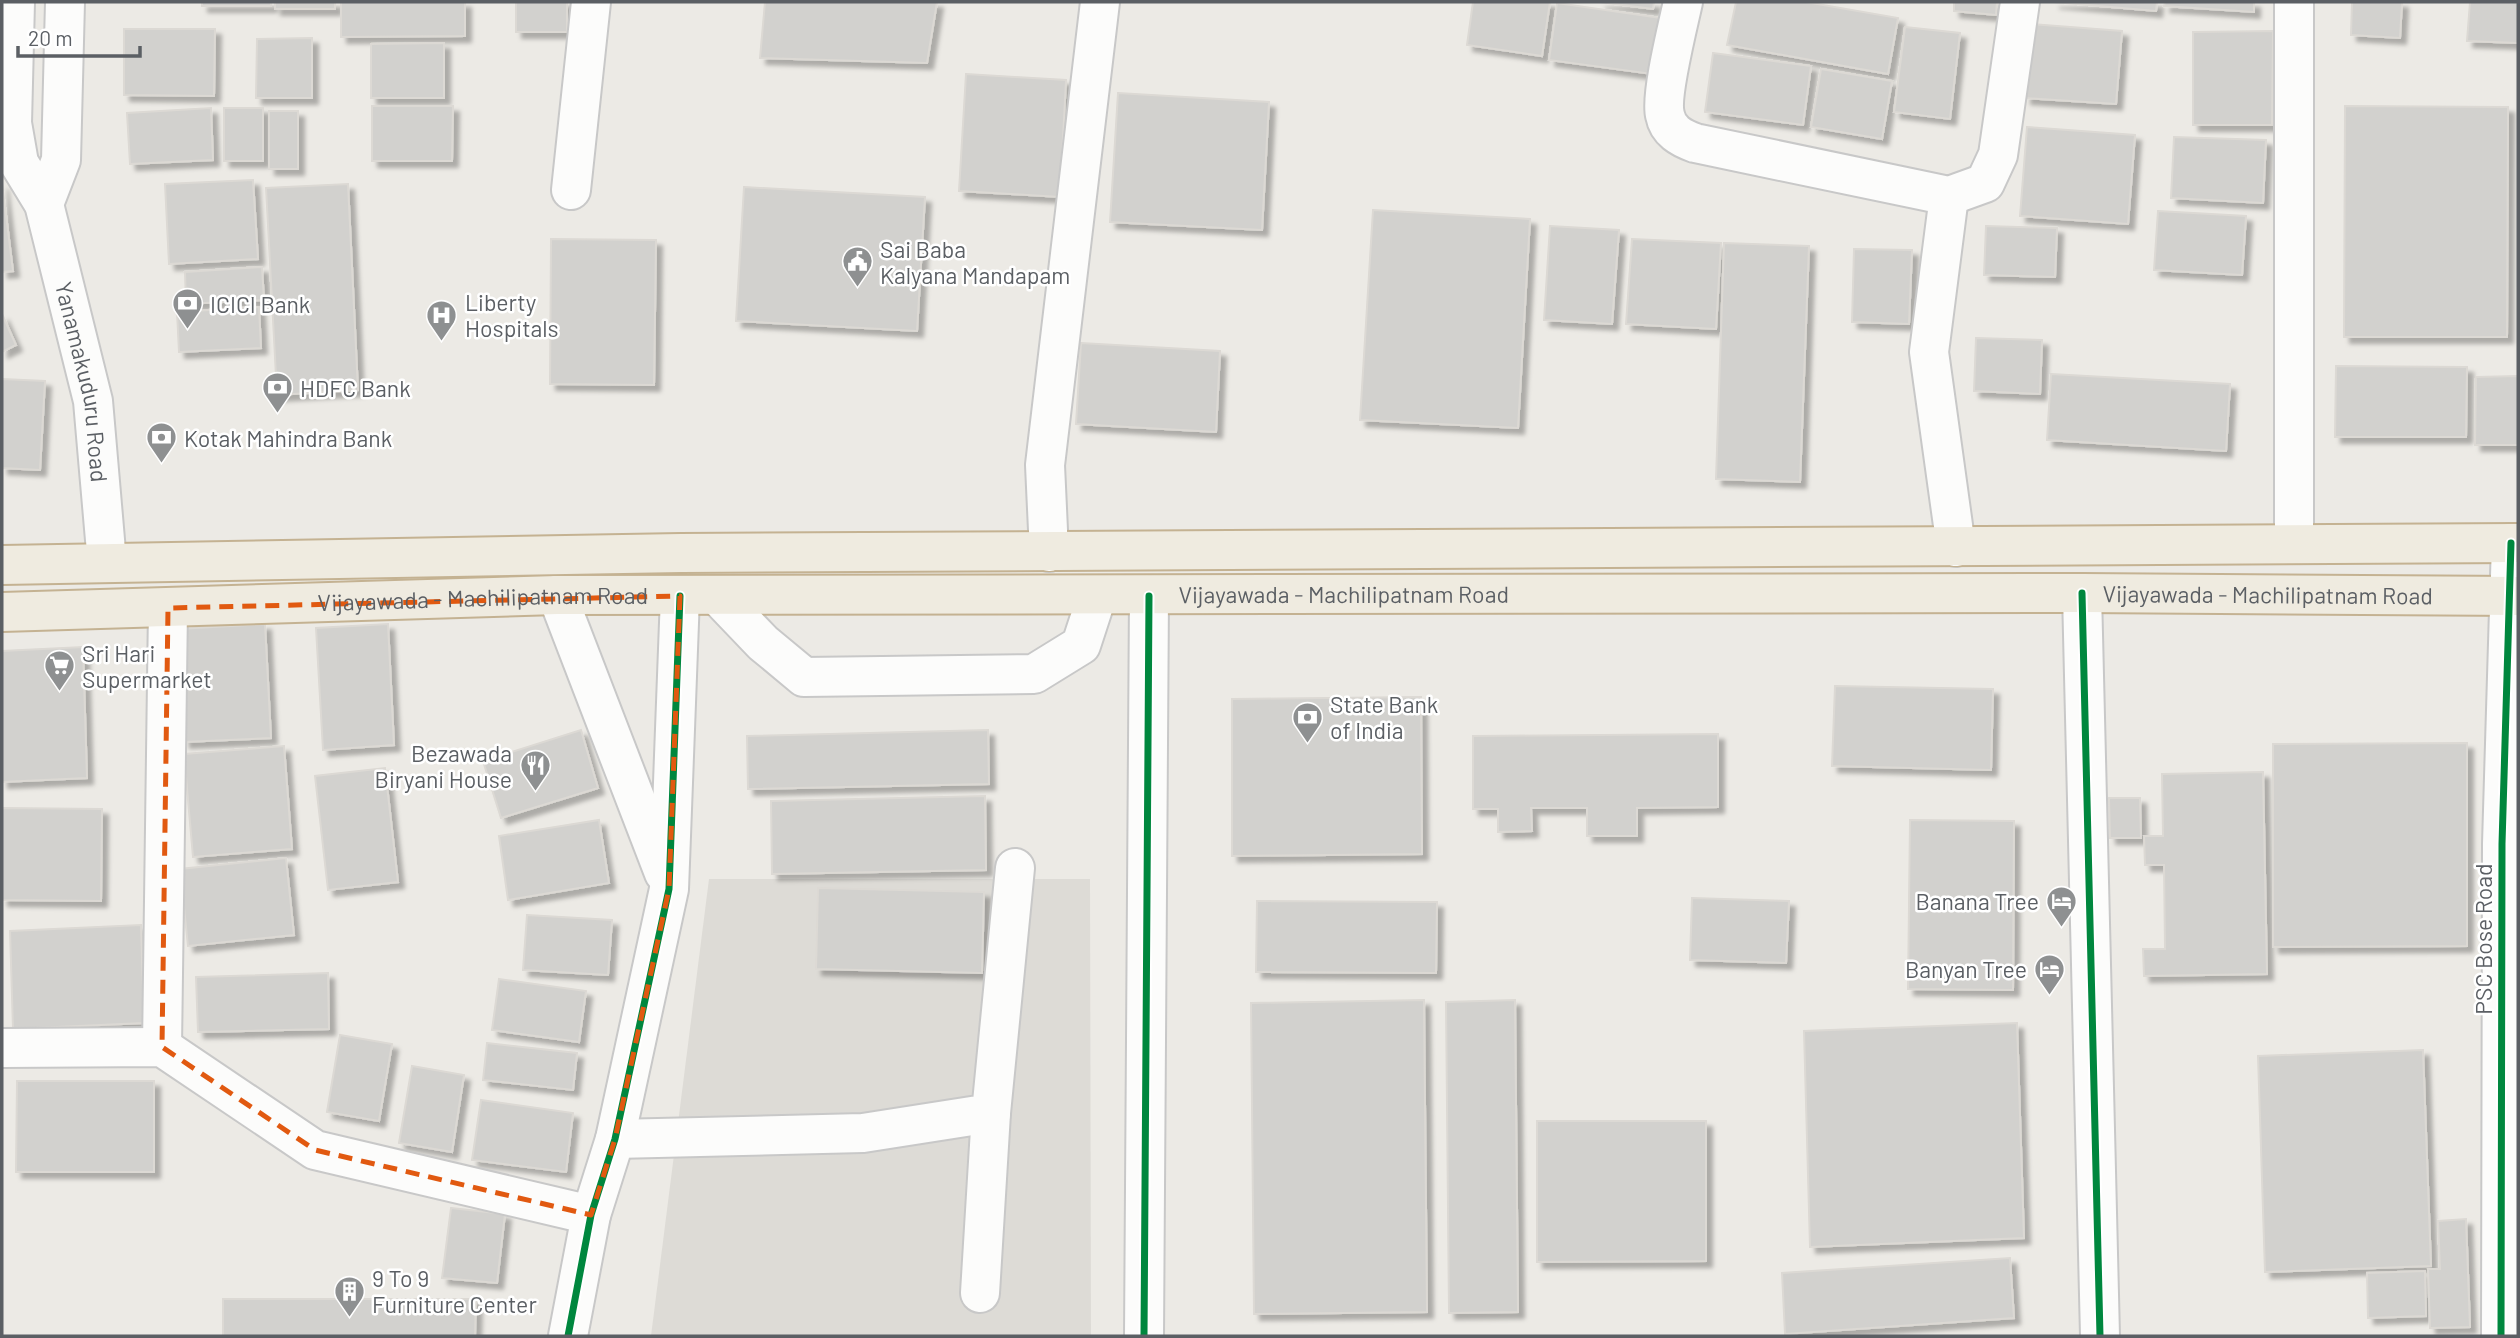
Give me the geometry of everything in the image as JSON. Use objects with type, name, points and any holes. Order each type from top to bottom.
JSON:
[{"type":"highway","name":"Vijayawada - Machilipatnam Road","points":[[2,565],[681,553],[2515,543]]},
{"type":"highway","points":[[1565,595],[1568,549]]},
{"type":"highway","name":"Vijayawada - Machilipatnam Road","points":[[2,612],[558,596],[2082,593],[2515,596]]},
{"type":"street","name":"Yanamakuduru Road","points":[[15,2],[7,123],[19,163],[44,204],[93,401],[107,563]]},
{"type":"street","points":[[44,204],[61,160],[65,2]]},
{"type":"street","points":[[571,190],[591,2]]},
{"type":"street","points":[[1049,552],[1045,465],[1100,2]]},
{"type":"street","points":[[1683,2],[1664,114],[1670,128],[1682,138],[1695,143],[1949,196],[1985,183],[1998,155],[2020,2]]},
{"type":"street","points":[[2294,2],[2294,544]]},
{"type":"street","points":[[7,123],[61,122]]},
{"type":"street","points":[[1949,196],[1929,352],[1956,547]]},
{"type":"street","name":"PSC Bose Road","points":[[2501,1336],[2502,844],[2515,596],[2515,543]]},
{"type":"street","points":[[2082,593],[2100,1336]]},
{"type":"street","points":[[558,596],[669,888]]},
{"type":"street","points":[[568,1336],[591,1215],[615,1139],[669,888],[680,596]]},
{"type":"street","points":[[719,597],[763,643],[804,677],[1034,674],[1081,645],[1097,596]]},
{"type":"street","points":[[1144,1336],[1149,596]]},
{"type":"street","points":[[162,1047],[168,608]]},
{"type":"street","points":[[980,1293],[991,1113],[1015,868]]},
{"type":"street","points":[[2,1048],[162,1047],[315,1150],[591,1215]]},
{"type":"street","points":[[615,1139],[863,1133],[991,1113]]},
{"type":"highlighted area","points":[[680,596],[669,889],[615,1139],[591,1215],[315,1150],[162,1047],[168,608]]},
{"type":"shaded area","points":[[709,879],[1090,879],[1091,1336],[651,1336]]},
{"type":"building","points":[[202,2],[271,2],[271,6],[202,6]]},
{"type":"building","points":[[275,2],[335,2],[335,9],[275,9]]},
{"type":"building","points":[[341,2],[465,2],[465,36],[341,37]]},
{"type":"building","points":[[516,2],[567,2],[567,32],[516,32]]},
{"type":"building","points":[[765,2],[937,2],[927,63],[760,58]]},
{"type":"building","points":[[1473,2],[1550,2],[1542,56],[1467,45]]},
{"type":"building","points":[[1599,2],[1654,2],[1653,9]]},
{"type":"building","points":[[1736,2],[1806,2],[1898,18],[1888,74],[1727,45]]},
{"type":"building","points":[[1954,2],[1997,2],[1996,15],[1954,11]]},
{"type":"building","points":[[2053,2],[2157,2],[2156,11]]},
{"type":"building","points":[[2165,2],[2254,2],[2254,12],[2164,6]]},
{"type":"building","points":[[2352,2],[2402,2],[2400,38],[2351,35]]},
{"type":"building","points":[[2470,2],[2518,2],[2518,43],[2467,41]]},
{"type":"building","points":[[1557,3],[1661,18],[1652,74],[1549,60]]},
{"type":"building","points":[[2031,24],[2122,31],[2116,104],[2025,98]]},
{"type":"building","points":[[1905,27],[1960,33],[1950,119],[1894,112]]},
{"type":"building","points":[[124,29],[215,29],[214,96],[124,95]]},
{"type":"building","points":[[2273,31],[2272,125],[2193,125],[2193,32]]},
{"type":"building","points":[[312,38],[312,98],[256,98],[257,39]]},
{"type":"building","points":[[444,43],[444,98],[371,98],[371,44]]},
{"type":"building","points":[[1713,53],[1811,66],[1803,125],[1705,112]]},
{"type":"building","points":[[1821,69],[1892,81],[1882,139],[1811,127]]},
{"type":"building","points":[[966,74],[1066,80],[1060,197],[959,191]]},
{"type":"building","points":[[1118,93],[1269,102],[1262,230],[1110,222]]},
{"type":"building","points":[[372,106],[453,106],[452,161],[372,161]]},
{"type":"building","points":[[2345,106],[2508,107],[2507,337],[2344,337]]},
{"type":"building","points":[[211,108],[213,160],[130,164],[127,113]]},
{"type":"building","points":[[224,108],[263,108],[263,161],[224,161]]},
{"type":"building","points":[[269,111],[298,111],[298,169],[269,169]]},
{"type":"building","points":[[2027,127],[2135,135],[2128,224],[2020,216]]},
{"type":"building","points":[[2174,137],[2266,140],[2263,203],[2171,198]]},
{"type":"building","points":[[253,180],[258,259],[169,264],[165,184]]},
{"type":"building","points":[[2,183],[13,271],[2,272]]},
{"type":"building","points":[[348,184],[358,390],[277,395],[266,188]]},
{"type":"building","points":[[744,187],[925,197],[917,331],[736,321]]},
{"type":"building","points":[[1373,210],[1530,219],[1518,428],[1360,420]]},
{"type":"building","points":[[2158,211],[2246,216],[2242,275],[2154,270]]},
{"type":"building","points":[[1550,226],[1619,230],[1612,324],[1544,320]]},
{"type":"building","points":[[1986,226],[2057,228],[2055,277],[1984,275]]},
{"type":"building","points":[[551,239],[656,240],[654,385],[550,384]]},
{"type":"building","points":[[1632,239],[1721,243],[1716,329],[1626,324]]},
{"type":"building","points":[[1724,243],[1809,246],[1800,482],[1716,479]]},
{"type":"building","points":[[1854,249],[1912,250],[1909,324],[1852,322]]},
{"type":"building","points":[[262,267],[264,300],[186,304],[185,272]]},
{"type":"building","points":[[259,307],[261,348],[179,352],[177,312]]},
{"type":"building","points":[[2,314],[16,345],[2,352]]},
{"type":"building","points":[[1976,338],[2042,340],[2040,394],[1974,391]]},
{"type":"building","points":[[1081,343],[1220,351],[1216,432],[1076,424]]},
{"type":"building","points":[[2336,366],[2467,367],[2466,437],[2335,437]]},
{"type":"building","points":[[2051,374],[2230,384],[2226,451],[2047,440]]},
{"type":"building","points":[[2518,376],[2518,445],[2475,445],[2476,377]]},
{"type":"building","points":[[2,379],[45,381],[40,470],[2,468]]},
{"type":"building","points":[[265,624],[271,738],[184,742],[178,629]]},
{"type":"building","points":[[388,624],[394,745],[323,750],[316,628]]},
{"type":"building","points":[[83,647],[87,778],[2,782],[2,651]]},
{"type":"building","points":[[1835,686],[1993,689],[1991,770],[1832,766]]},
{"type":"building","points":[[1421,697],[1422,854],[1232,856],[1232,699]]},
{"type":"building","points":[[581,730],[598,788],[501,818],[483,761]]},
{"type":"building","points":[[988,730],[989,784],[748,789],[747,736]]},
{"type":"building","points":[[1718,734],[1718,807],[1637,808],[1637,836],[1587,836],[1587,808],[1531,808],[1532,831],[1498,832],[1498,809],[1473,809],[1473,736]]},
{"type":"building","points":[[2467,743],[2467,946],[2273,947],[2273,744]]},
{"type":"building","points":[[284,746],[292,849],[193,857],[184,754]]},
{"type":"building","points":[[385,768],[398,882],[328,890],[315,776]]},
{"type":"building","points":[[2263,772],[2267,974],[2144,976],[2143,949],[2165,949],[2164,865],[2145,865],[2144,836],[2163,836],[2162,774]]},
{"type":"building","points":[[985,796],[986,870],[772,874],[771,801]]},
{"type":"building","points":[[2109,798],[2140,798],[2141,838],[2110,838]]},
{"type":"building","points":[[2,808],[102,809],[101,901],[2,900]]},
{"type":"building","points":[[599,820],[609,883],[508,900],[499,836]]},
{"type":"building","points":[[1910,820],[2014,821],[2013,990],[1908,989]]},
{"type":"building","points":[[286,858],[294,935],[188,946],[180,869]]},
{"type":"building","points":[[818,888],[984,892],[982,973],[816,969]]},
{"type":"building","points":[[1692,898],[1789,901],[1786,963],[1690,960]]},
{"type":"building","points":[[1257,901],[1437,902],[1436,973],[1256,972]]},
{"type":"building","points":[[527,915],[612,920],[608,975],[523,970]]},
{"type":"building","points":[[141,925],[144,1023],[13,1029],[10,931]]},
{"type":"building","points":[[328,973],[329,1029],[198,1032],[196,977]]},
{"type":"building","points":[[499,979],[586,991],[579,1042],[492,1030]]},
{"type":"building","points":[[1424,1000],[1427,1312],[1254,1314],[1251,1003]]},
{"type":"building","points":[[1515,1000],[1518,1312],[1449,1313],[1446,1002]]},
{"type":"building","points":[[2017,1023],[2024,1238],[1810,1247],[1804,1031]]},
{"type":"building","points":[[340,1035],[392,1044],[379,1121],[327,1112]]},
{"type":"building","points":[[487,1043],[577,1053],[573,1090],[483,1080]]},
{"type":"building","points":[[2423,1050],[2431,1266],[2265,1272],[2258,1056]]},
{"type":"building","points":[[412,1066],[464,1075],[452,1152],[399,1143]]},
{"type":"building","points":[[17,1081],[154,1081],[154,1172],[16,1172]]},
{"type":"building","points":[[481,1100],[573,1113],[566,1172],[472,1160]]},
{"type":"building","points":[[1537,1121],[1706,1121],[1706,1261],[1537,1262]]},
{"type":"building","points":[[451,1208],[505,1214],[497,1283],[442,1278]]},
{"type":"building","points":[[2466,1219],[2470,1327],[2430,1328],[2428,1269],[2440,1269],[2438,1221]]},
{"type":"building","points":[[2010,1258],[2014,1318],[1785,1334],[1782,1273]]},
{"type":"building","points":[[2425,1271],[2426,1316],[2368,1318],[2367,1273]]},
{"type":"building","name":"9 To 9 Furniture Center","points":[[223,1299],[476,1299],[475,1336],[223,1336]]},
{"type":"cycle path","points":[[2501,1336],[2502,844],[2511,543]]},
{"type":"cycle path","points":[[2082,593],[2100,1336]]},
{"type":"cycle path","points":[[568,1336],[591,1215],[615,1139],[669,889],[680,596]]},
{"type":"cycle path","points":[[1144,1336],[1149,596]]},
{"type":"place","name":"Sai Baba Kalyana Mandapam","points":[[857,289]]},
{"type":"place","name":"ICICI Bank","points":[[187,331]]},
{"type":"place","name":"Liberty Hospitals","points":[[442,342]]},
{"type":"place","name":"HDFC Bank","points":[[277,415]]},
{"type":"place","name":"Kotak Mahindra Bank","points":[[161,465]]},
{"type":"place","name":"Sri Hari Supermarket","points":[[59,693]]},
{"type":"place","name":"State Bank of India","points":[[1307,744]]},
{"type":"place","name":"Bezawada Biryani House","points":[[535,793]]},
{"type":"place","name":"Banana Tree","points":[[2062,928]]},
{"type":"place","name":"Banyan Tree","points":[[2050,996]]},
{"type":"place","name":"9 To 9 Furniture Center","points":[[349,1318]]}]
